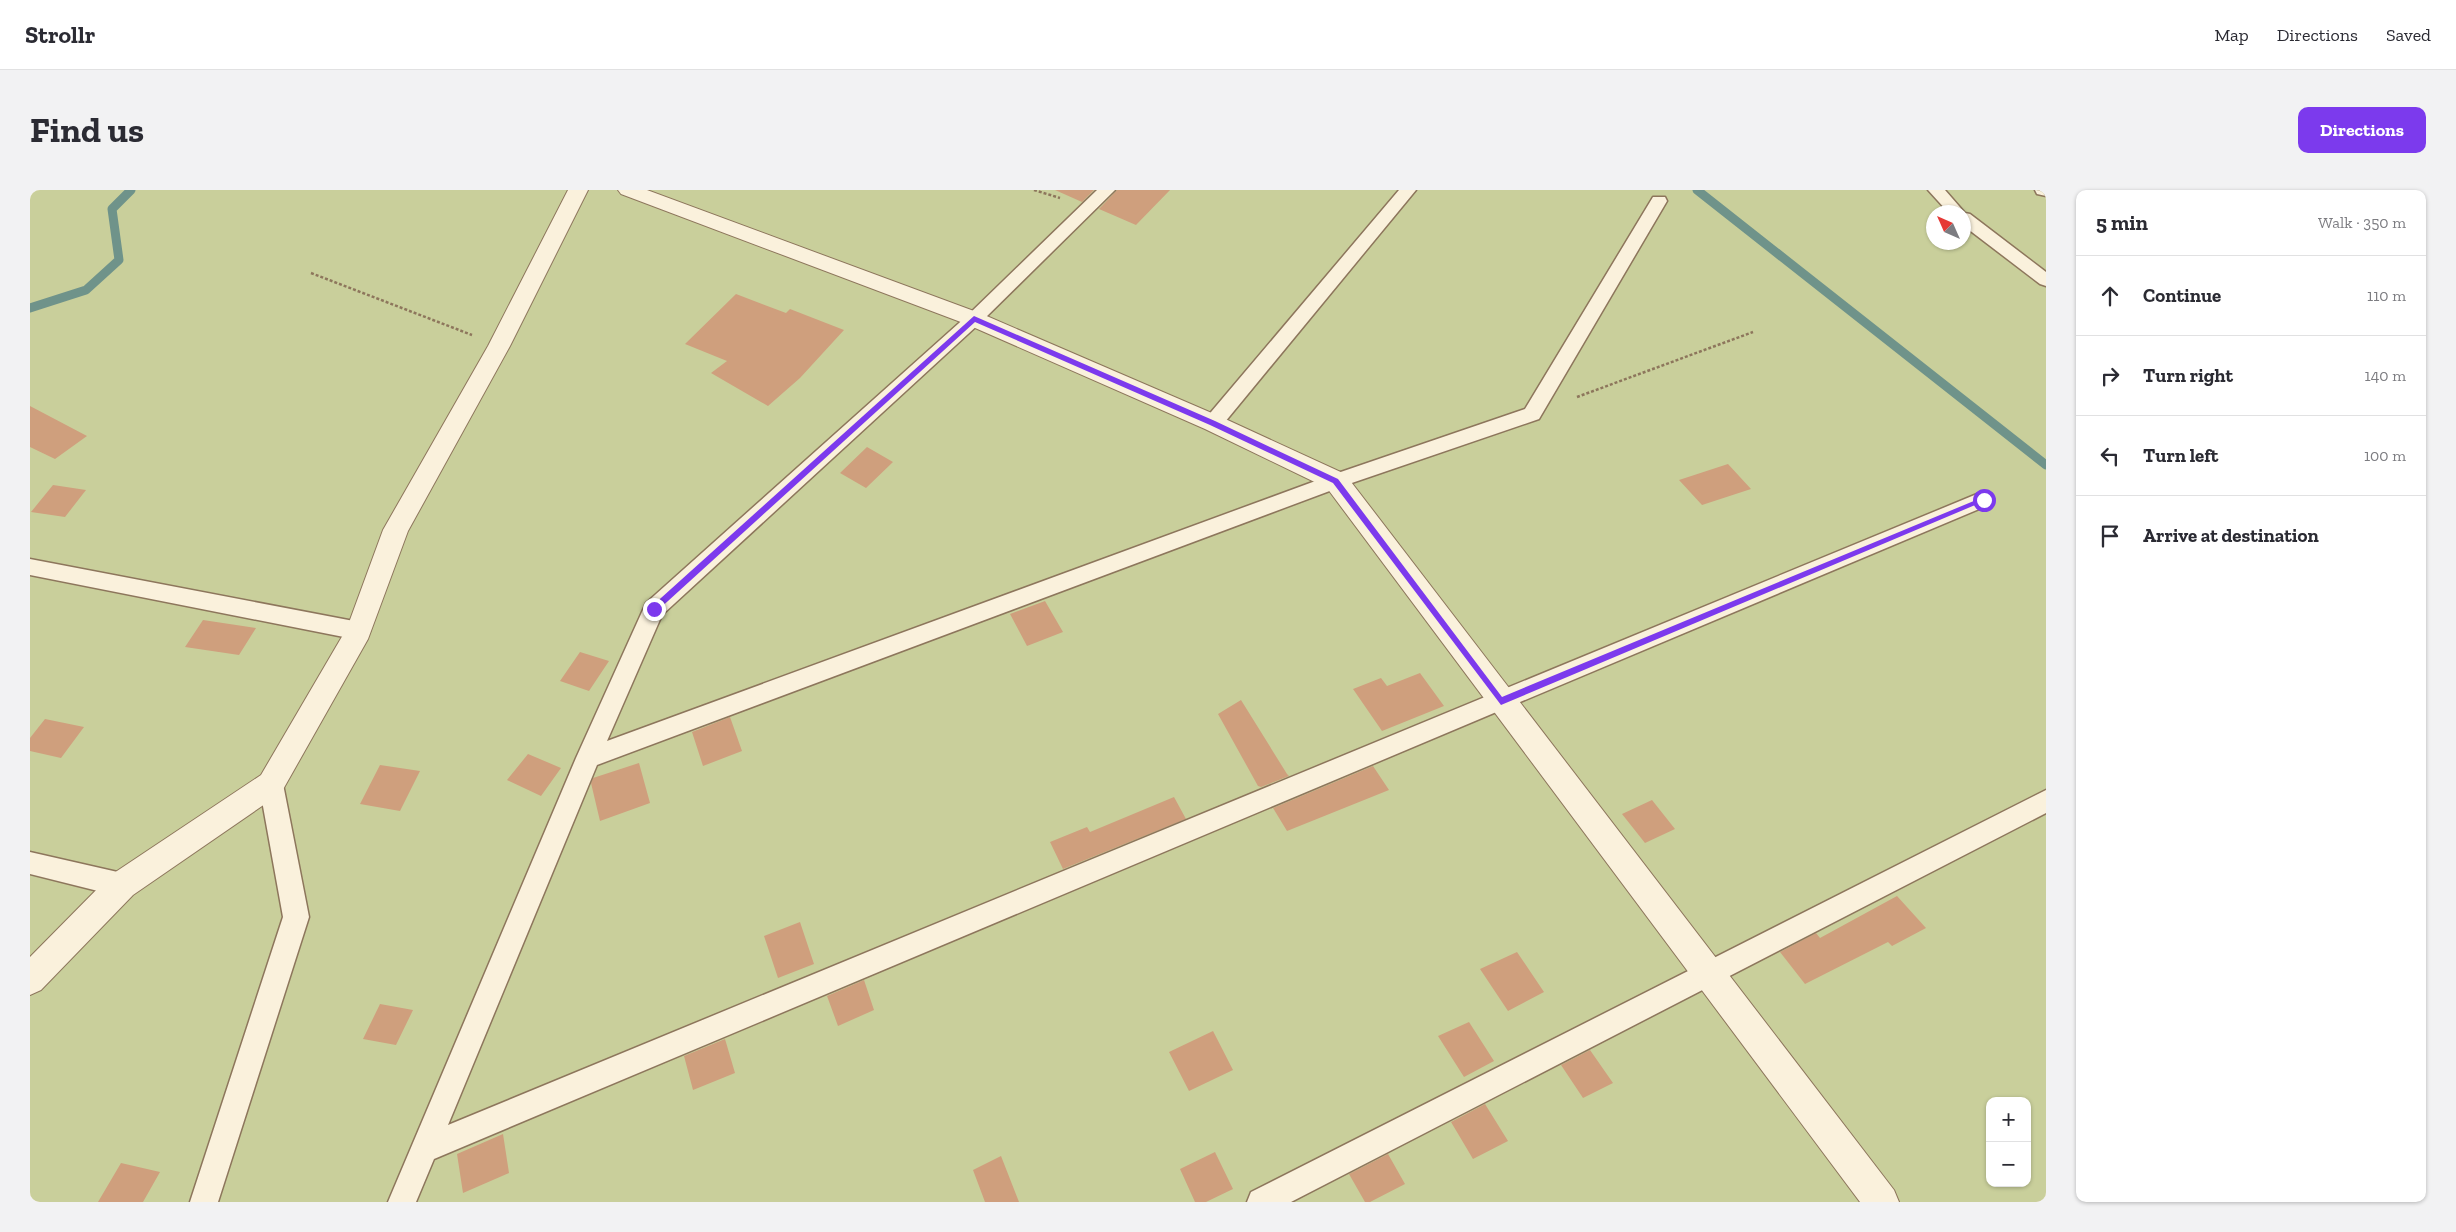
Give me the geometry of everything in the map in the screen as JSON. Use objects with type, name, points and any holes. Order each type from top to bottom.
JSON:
[{"type":"street","points":[[30,979],[122,885],[270,784],[359,632],[396,530],[498,346],[578,190]]},
{"type":"street","points":[[628,190],[974,319],[1213,423],[1336,481],[1708,975],[1882,1202]]},
{"type":"lane","points":[[402,1202],[588,758],[654,609],[974,319],[1107,190]]},
{"type":"lane","points":[[1213,423],[1408,190]]},
{"type":"lane","points":[[1936,190],[1950,205]]},
{"type":"lane","points":[[588,758],[1336,481],[1532,414],[1660,201]]},
{"type":"lane","points":[[1971,224],[2010,255],[2046,280]]},
{"type":"lane","points":[[426,1148],[1984,500]]},
{"type":"lane","points":[[30,566],[359,632]]},
{"type":"lane","points":[[204,1202],[296,917],[270,784]]},
{"type":"lane","points":[[1260,1202],[2046,801]]},
{"type":"lane","points":[[30,863],[122,885]]},
{"type":"path","points":[[310,273],[498,346]]},
{"type":"path","points":[[1532,414],[1753,332]]},
{"type":"green space","points":[[30,190],[2046,190],[2046,1202],[30,1202]]},
{"type":"building","points":[[1055,190],[1094,190],[1082,202]]},
{"type":"building","points":[[1117,190],[1170,190],[1136,225],[1099,209]]},
{"type":"building","points":[[736,294],[786,313],[790,309],[844,330],[800,378],[768,406],[711,373],[727,361],[685,344]]},
{"type":"building","points":[[30,406],[87,436],[55,459],[30,447]]},
{"type":"building","points":[[867,447],[893,462],[866,488],[840,473]]},
{"type":"building","points":[[1728,464],[1751,489],[1702,505],[1679,480]]},
{"type":"building","points":[[53,485],[86,490],[65,517],[31,512]]},
{"type":"building","points":[[1045,601],[1063,632],[1027,646],[1010,614]]},
{"type":"building","points":[[203,620],[256,628],[239,655],[185,647]]},
{"type":"building","points":[[580,652],[609,661],[589,691],[560,681]]},
{"type":"building","points":[[1420,673],[1444,706],[1382,731],[1353,689],[1381,678],[1387,686]]},
{"type":"building","points":[[1241,700],[1289,776],[1261,787],[1258,786],[1218,714]]},
{"type":"building","points":[[730,717],[742,751],[703,766],[692,732]]},
{"type":"building","points":[[45,719],[84,727],[61,758],[30,751],[30,738]]},
{"type":"building","points":[[528,754],[561,768],[541,796],[507,780]]},
{"type":"building","points":[[639,763],[650,803],[600,821],[591,783],[593,778]]},
{"type":"building","points":[[380,765],[420,771],[400,811],[360,804]]},
{"type":"building","points":[[1373,766],[1389,790],[1287,831],[1273,808]]},
{"type":"building","points":[[1174,797],[1186,819],[1063,869],[1050,842],[1087,827],[1090,832]]},
{"type":"building","points":[[1652,800],[1675,829],[1645,843],[1622,814]]},
{"type":"building","points":[[1897,896],[1926,928],[1892,946],[1888,942],[1805,984],[1780,952],[1816,933],[1820,938]]},
{"type":"building","points":[[800,922],[814,964],[778,978],[764,936]]},
{"type":"building","points":[[1517,952],[1544,992],[1508,1011],[1480,969]]},
{"type":"building","points":[[864,980],[874,1010],[838,1026],[827,996]]},
{"type":"building","points":[[380,1004],[413,1010],[396,1045],[363,1039]]},
{"type":"building","points":[[1469,1022],[1494,1061],[1464,1077],[1438,1036]]},
{"type":"building","points":[[1213,1031],[1233,1070],[1189,1091],[1169,1052]]},
{"type":"building","points":[[725,1039],[735,1073],[693,1090],[684,1056]]},
{"type":"building","points":[[1590,1050],[1613,1083],[1583,1098],[1561,1065]]},
{"type":"building","points":[[1485,1104],[1508,1141],[1473,1159],[1451,1122]]},
{"type":"building","points":[[503,1134],[509,1173],[463,1193],[457,1154]]},
{"type":"building","points":[[1215,1152],[1233,1189],[1206,1202],[1195,1202],[1180,1169]]},
{"type":"building","points":[[1388,1154],[1405,1184],[1370,1202],[1365,1202],[1349,1174]]},
{"type":"building","points":[[1001,1156],[1019,1202],[985,1202],[973,1170]]},
{"type":"building","points":[[121,1163],[160,1172],[143,1202],[98,1202]]},
{"type":"waterway","points":[[30,308],[86,290],[119,260],[112,209],[131,190]]},
{"type":"waterway","points":[[1697,190],[2046,465]]},
{"type":"route","points":[[654,609],[974,319],[1213,423],[1336,481],[1501,701],[1984,500]]}]
